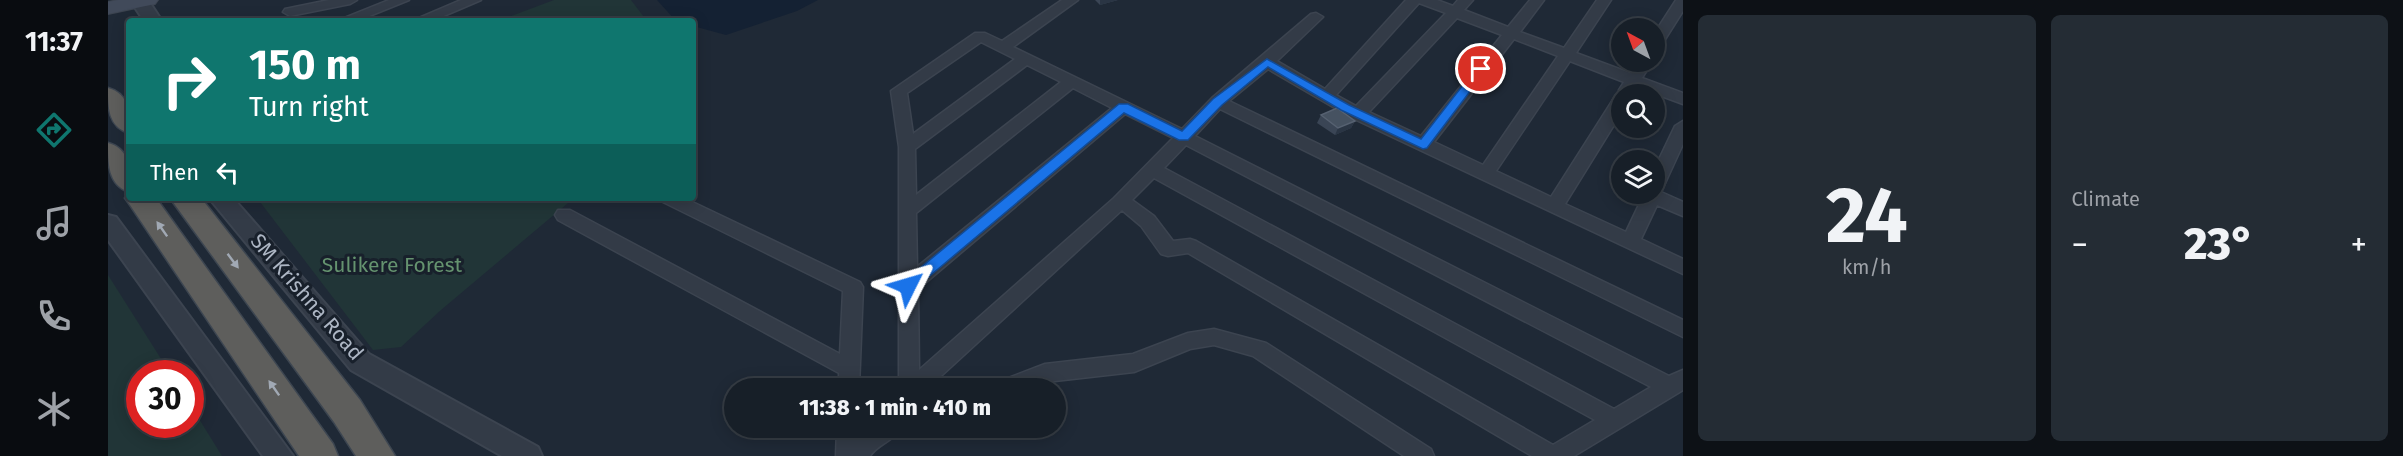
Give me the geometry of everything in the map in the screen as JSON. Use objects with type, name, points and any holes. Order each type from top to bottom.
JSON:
[{"type":"highway","points":[[108,96],[126,120]]},
{"type":"highway","points":[[108,152],[126,178]]},
{"type":"highway","points":[[142,201],[320,456]]},
{"type":"highway","name":"SM Krishna Road","points":[[187,201],[347,411],[377,456]]},
{"type":"main road","points":[[108,8],[142,0]]},
{"type":"street","points":[[142,0],[151,18]]},
{"type":"street","points":[[279,0],[294,17],[350,0]]},
{"type":"street","points":[[352,18],[402,0]]},
{"type":"street","points":[[427,18],[474,0]]},
{"type":"street","points":[[1002,48],[1071,0]]},
{"type":"street","points":[[1327,96],[1414,0]]},
{"type":"street","points":[[1424,0],[1461,6],[1510,32],[1683,99]]},
{"type":"street","points":[[1423,145],[1537,0]]},
{"type":"street","points":[[1486,173],[1604,0]]},
{"type":"street","points":[[1665,29],[1683,0]]},
{"type":"street","points":[[1358,114],[1461,6]]},
{"type":"street","points":[[925,378],[1120,202],[1218,102],[1267,62],[1316,17]]},
{"type":"street","points":[[909,378],[906,147],[899,92],[980,36],[1676,383]]},
{"type":"street","points":[[906,147],[1025,59]]},
{"type":"street","points":[[1267,62],[1358,114],[1683,267]]},
{"type":"street","points":[[1630,84],[1638,72]]},
{"type":"street","points":[[908,211],[1071,82]]},
{"type":"street","points":[[1218,102],[1683,329]]},
{"type":"street","points":[[908,286],[1123,107]]},
{"type":"street","points":[[1555,205],[1611,116]]},
{"type":"street","points":[[1665,178],[1675,165],[1682,131]]},
{"type":"street","points":[[1152,169],[1614,420]]},
{"type":"street","points":[[1665,200],[1683,210]]},
{"type":"street","name":"SM Krishna Road","points":[[223,201],[360,362],[528,456]]},
{"type":"street","points":[[675,201],[853,287],[849,378]]},
{"type":"street","points":[[1120,202],[1130,206],[1145,218],[1157,230],[1168,249],[1190,246],[1553,456],[1676,383]]},
{"type":"street","points":[[1631,241],[1648,204]]},
{"type":"street","points":[[564,215],[847,378]]},
{"type":"street","points":[[108,223],[279,456]]},
{"type":"street","points":[[1032,378],[1045,373],[1134,363],[1188,341],[1214,337],[1258,349],[1423,456]]},
{"type":"street","points":[[847,456],[848,438]]},
{"type":"street","points":[[857,456],[872,438]]},
{"type":"green space","points":[[554,0],[631,0],[645,18],[506,18]]},
{"type":"green space","name":"Sulikere Forest","points":[[259,201],[570,201],[441,310],[401,347],[373,350]]},
{"type":"green space","points":[[108,275],[162,360],[126,360],[126,438],[204,438],[204,427],[222,456],[108,456]]},
{"type":"water","points":[[657,0],[818,0],[797,11],[726,35],[696,27],[696,18],[673,18]]},
{"type":"building","points":[[1337,108],[1355,121],[1338,128],[1321,115]]},
{"type":"route","points":[[908,286],[1123,107],[1184,137],[1218,102],[1267,62],[1300,79],[1345,108],[1423,145],[1481,69]]}]
